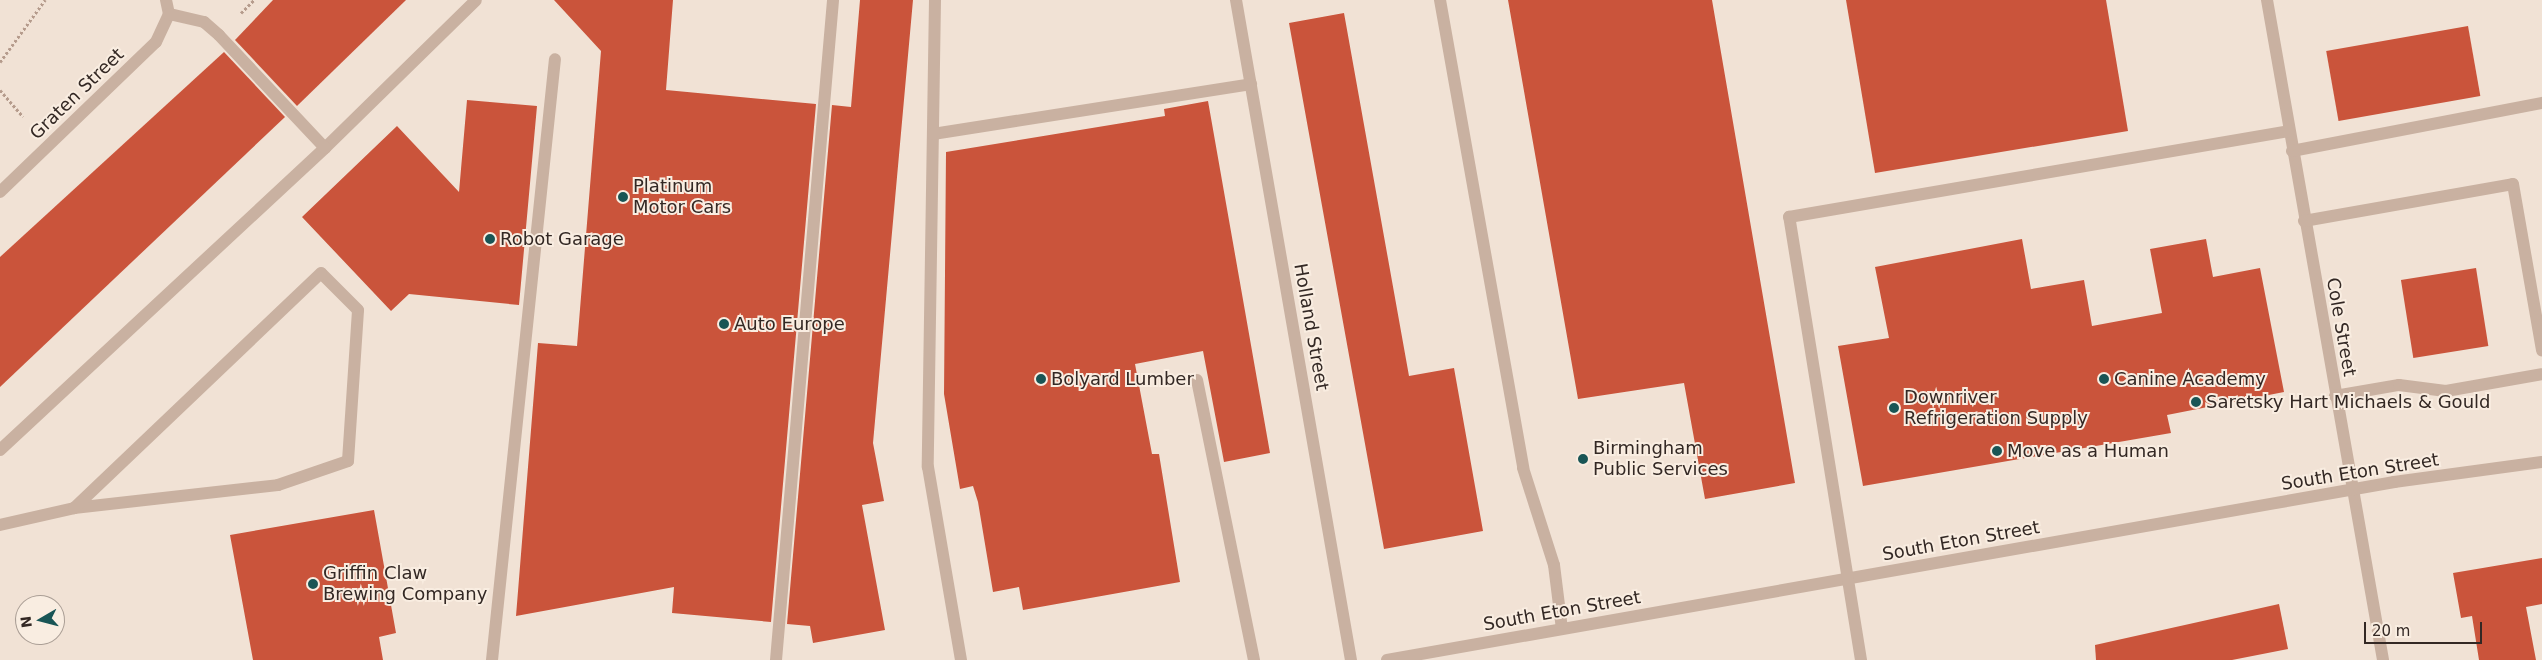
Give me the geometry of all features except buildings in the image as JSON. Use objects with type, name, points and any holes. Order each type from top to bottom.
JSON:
[{"type":"street","points":[[166,0],[169,14],[204,22],[219,34],[325,148]]},
{"type":"street","points":[[0,450],[325,148],[476,0]]},
{"type":"street","points":[[776,660],[833,0]]},
{"type":"street","points":[[935,0],[928,467],[961,660]]},
{"type":"street","name":"Holland Street","points":[[1236,0],[1351,660]]},
{"type":"street","points":[[1440,0],[1522,468],[1554,565],[1562,629]]},
{"type":"street","name":"Cole Street","points":[[2267,0],[2304,221],[2335,396],[2354,490],[2383,660]]},
{"type":"street","name":"Graten Street","points":[[0,192],[156,42],[169,14]]},
{"type":"street","points":[[492,660],[556,58]]},
{"type":"street","points":[[932,134],[1251,84]]},
{"type":"street","points":[[2292,151],[2542,103]]},
{"type":"street","points":[[1861,660],[1789,217],[2289,131]]},
{"type":"street","points":[[2304,221],[2513,184],[2542,350]]},
{"type":"street","points":[[0,525],[74,508],[278,485],[348,462],[358,310],[321,273],[74,508]]},
{"type":"street","points":[[2335,396],[2399,385],[2446,391],[2542,374]]},
{"type":"street","points":[[1197,380],[1254,660]]},
{"type":"street","name":"South Eton Street","points":[[1387,660],[2354,490],[2542,462]]},
{"type":"path","points":[[0,62],[45,0]]},
{"type":"path","points":[[241,13],[254,0]]},
{"type":"path","points":[[0,90],[22,116]]},
{"type":"place","name":"Platinum Motor Cars","points":[[623,197]]},
{"type":"place","name":"Robot Garage","points":[[490,239]]},
{"type":"place","name":"Auto Europe","points":[[724,324]]},
{"type":"place","name":"Bolyard Lumber","points":[[1041,379]]},
{"type":"place","name":"Canine Academy","points":[[2104,379]]},
{"type":"place","name":"Saretsky Hart Michaels & Gould","points":[[2196,402]]},
{"type":"place","name":"Downriver Refrigeration Supply","points":[[1894,408]]},
{"type":"place","name":"Move as a Human","points":[[1997,451]]},
{"type":"place","name":"Birmingham Public Services","points":[[1583,459]]},
{"type":"place","name":"Griffin Claw Brewing Company","points":[[313,584]]}]
